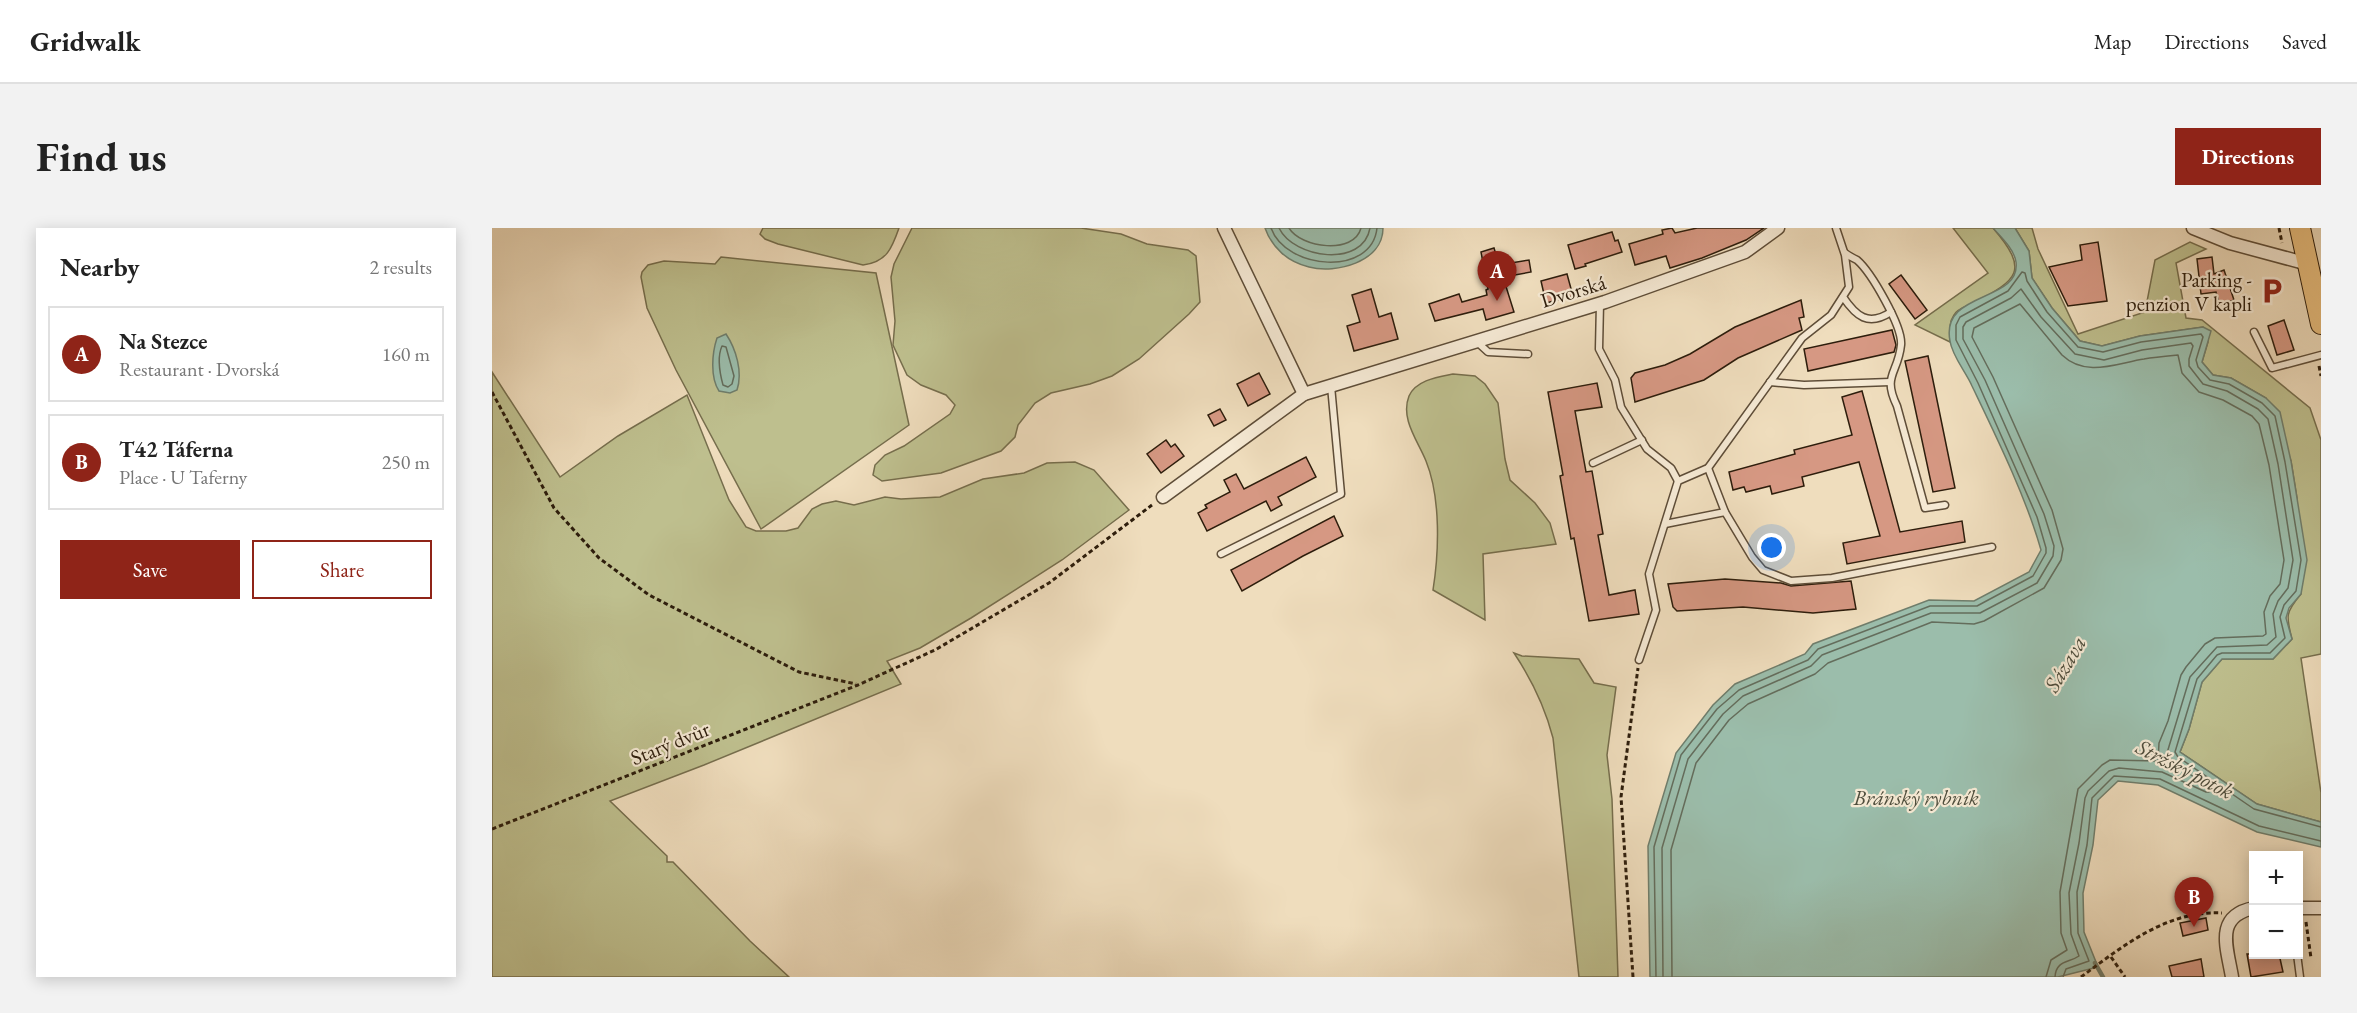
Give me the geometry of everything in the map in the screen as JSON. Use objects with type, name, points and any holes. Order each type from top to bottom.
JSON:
[{"type":"main road","points":[[2300,228],[2321,324]]},
{"type":"street","points":[[1224,228],[1304,394]]},
{"type":"street","name":"Dvorská","points":[[1163,497],[1304,394],[1600,303],[1745,252],[1778,228]]},
{"type":"street","points":[[2193,228],[2230,243],[2308,264]]},
{"type":"street","points":[[2303,912],[2321,908]]},
{"type":"street","points":[[2232,977],[2226,943],[2227,926],[2236,913],[2249,909]]},
{"type":"lane","points":[[1678,481],[1708,468],[1802,338],[1832,315],[1849,287],[1845,253],[1836,228]]},
{"type":"lane","points":[[1845,253],[1858,261],[1897,321],[1902,342],[1890,382],[1890,391],[1897,406],[1925,508],[1946,505]]},
{"type":"lane","points":[[1842,297],[1856,315],[1873,320],[1891,312]]},
{"type":"lane","points":[[1600,303],[1599,349],[1615,380],[1621,406],[1647,449],[1671,468],[1678,481],[1649,574],[1656,610],[1639,660]]},
{"type":"lane","points":[[2254,332],[2272,368],[2321,355]]},
{"type":"lane","points":[[1476,341],[1488,352],[1528,354]]},
{"type":"lane","points":[[1770,382],[1804,385],[1890,382]]},
{"type":"lane","points":[[1221,554],[1341,494],[1331,385]]},
{"type":"lane","points":[[1593,463],[1642,440]]},
{"type":"lane","points":[[1708,468],[1725,512],[1752,557],[1763,570],[1791,580],[1832,578],[1992,547]]},
{"type":"lane","points":[[1665,524],[1725,512]]},
{"type":"lane","points":[[2298,959],[2300,977]]},
{"type":"path","points":[[492,392],[554,508],[599,558],[649,595],[799,672],[858,685]]},
{"type":"path","name":"Starý dvůr","points":[[492,829],[858,685],[935,650],[1049,583],[1163,497]]},
{"type":"path","points":[[1633,977],[1621,797],[1639,660]]},
{"type":"path","points":[[2081,976],[2152,927],[2186,915],[2208,912],[2236,913]]},
{"type":"path","points":[[2303,917],[2311,958]]},
{"type":"path","points":[[2111,957],[2125,977]]},
{"type":"shaded area","points":[[763,228],[899,228],[887,253],[878,261],[863,265],[778,244],[765,239],[760,234]]},
{"type":"shaded area","points":[[912,228],[1081,228],[1121,234],[1147,244],[1188,250],[1196,256],[1200,302],[1139,359],[1112,376],[1090,384],[1051,393],[1035,403],[1018,425],[1015,437],[1001,451],[941,473],[882,481],[873,475],[875,465],[885,455],[904,446],[950,414],[955,405],[946,395],[921,385],[907,375],[893,345],[895,321],[891,277],[894,264]]},
{"type":"shaded area","points":[[1953,228],[1993,228],[2005,243],[2015,265],[2014,273],[2000,288],[1955,313],[1950,325],[1950,342],[1915,325],[1988,273]]},
{"type":"shaded area","points":[[2015,228],[2032,228],[2038,249],[2078,334],[2145,312],[2155,260],[2190,242],[2206,249],[2176,263],[2186,318],[2202,320],[2310,408],[2321,440],[2321,654],[2301,658],[2321,793],[2321,822],[2257,804],[2180,752],[2202,682],[2222,659],[2273,659],[2292,639],[2288,615],[2301,594],[2297,498],[2291,461],[2266,398],[2231,378],[2213,375],[2202,362],[2208,342],[2203,327],[2140,336],[2102,346],[2080,341],[2052,308],[2032,278],[2029,251]]},
{"type":"shaded area","points":[[721,257],[876,273],[909,425],[761,529],[676,370],[647,308],[641,277],[648,265],[664,261],[715,264]]},
{"type":"shaded area","points":[[492,372],[560,477],[618,436],[687,395],[729,500],[746,527],[756,531],[786,531],[798,528],[812,509],[822,504],[836,501],[854,505],[885,497],[901,499],[940,497],[983,479],[1024,473],[1047,463],[1075,462],[1094,470],[1129,510],[1062,560],[971,618],[920,648],[887,661],[901,684],[610,801],[667,856],[667,862],[673,862],[750,941],[789,977],[492,977]]},
{"type":"shaded area","points":[[1453,374],[1475,376],[1485,384],[1498,403],[1510,480],[1535,503],[1550,523],[1556,544],[1483,554],[1485,620],[1433,590],[1437,559],[1434,491],[1426,461],[1408,421],[1407,405],[1412,391],[1428,380]]},
{"type":"shaded area","points":[[1514,653],[1522,656],[1579,659],[1594,683],[1616,687],[1607,755],[1612,799],[1618,977],[1579,977],[1553,738],[1537,694]]},
{"type":"water","points":[[1265,228],[1383,228],[1381,240],[1367,257],[1344,267],[1320,269],[1301,265],[1288,258],[1276,248]]},
{"type":"water","name":"Bránský rybník","points":[[1993,228],[2015,228],[2029,251],[2032,278],[2052,308],[2080,341],[2102,346],[2140,336],[2203,327],[2211,331],[2202,362],[2213,375],[2231,378],[2266,398],[2280,412],[2291,461],[2307,560],[2301,594],[2289,608],[2286,618],[2292,639],[2273,659],[2222,659],[2202,682],[2180,752],[2257,804],[2321,822],[2321,847],[2257,832],[2158,785],[2118,781],[2098,800],[2093,845],[2083,893],[2084,932],[2098,967],[2058,977],[1650,977],[1648,846],[1676,753],[1713,705],[1735,684],[1805,654],[1813,644],[1929,600],[1974,601],[2029,572],[2041,550],[2010,467],[1953,352],[1950,341],[1950,325],[1957,313],[1968,304],[1995,292],[2014,275],[2016,262],[2013,252]]},
{"type":"water","points":[[726,334],[733,347],[739,368],[737,390],[730,393],[719,391],[713,372],[717,338]]},
{"type":"building","points":[[1672,228],[1675,233],[1697,228],[1764,228],[1746,240],[1670,268],[1666,256],[1635,265],[1629,244],[1663,234],[1662,230]]},
{"type":"building","points":[[1612,232],[1622,252],[1575,269],[1568,245]]},
{"type":"building","points":[[2098,242],[2107,301],[2068,306],[2049,267],[2082,260],[2080,245]]},
{"type":"building","points":[[1494,248],[1499,265],[1529,260],[1531,272],[1503,277],[1514,312],[1486,320],[1483,309],[1435,321],[1429,304],[1459,294],[1462,302],[1487,295],[1486,290],[1488,289],[1481,252]]},
{"type":"building","points":[[2212,257],[2214,274],[2224,270],[2234,300],[2220,305],[2216,292],[2201,294],[2197,259]]},
{"type":"building","points":[[1567,274],[1573,296],[1546,303],[1541,281]]},
{"type":"building","points":[[1901,275],[1927,310],[1915,319],[1889,284]]},
{"type":"building","points":[[1371,289],[1379,317],[1391,313],[1398,339],[1354,351],[1347,326],[1360,322],[1352,295]]},
{"type":"building","points":[[1801,300],[1804,317],[1799,318],[1802,330],[1738,358],[1704,380],[1635,402],[1631,378],[1635,373],[1665,365],[1690,354],[1735,327]]},
{"type":"building","points":[[2284,320],[2294,350],[2277,355],[2268,326]]},
{"type":"building","points":[[1892,330],[1896,345],[1894,352],[1808,371],[1804,349]]},
{"type":"building","points":[[1928,356],[1955,488],[1933,492],[1905,361]]},
{"type":"building","points":[[1259,373],[1270,394],[1248,406],[1237,384]]},
{"type":"building","points":[[1597,383],[1602,407],[1575,411],[1586,472],[1592,471],[1603,534],[1598,535],[1609,595],[1635,590],[1639,614],[1589,621],[1574,538],[1571,539],[1560,476],[1563,475],[1548,392]]},
{"type":"building","points":[[1862,391],[1900,532],[1962,521],[1965,542],[1847,564],[1843,543],[1880,536],[1859,462],[1802,477],[1804,486],[1772,494],[1770,486],[1746,492],[1744,487],[1733,490],[1729,472],[1795,454],[1794,450],[1852,435],[1842,397]]},
{"type":"building","points":[[1220,409],[1226,420],[1214,426],[1208,415]]},
{"type":"building","points":[[1166,440],[1171,447],[1175,444],[1184,456],[1161,473],[1147,454]]},
{"type":"building","points":[[1306,457],[1316,477],[1278,497],[1282,505],[1271,511],[1266,501],[1207,531],[1198,513],[1207,508],[1205,505],[1230,492],[1224,480],[1236,474],[1244,489]]},
{"type":"building","points":[[1334,516],[1343,536],[1242,591],[1231,570]]},
{"type":"building","points":[[1725,579],[1781,583],[1791,586],[1851,581],[1856,609],[1813,613],[1743,607],[1677,611],[1673,607],[1668,584]]},
{"type":"building","points":[[2206,918],[2208,930],[2183,936],[2180,923]]},
{"type":"building","points":[[2247,954],[2249,954],[2249,959],[2280,959],[2283,972],[2251,977]]},
{"type":"building","points":[[2201,959],[2204,977],[2172,977],[2169,966]]},
{"type":"waterway","points":[[2095,963],[2103,977]]},
{"type":"place","name":"Parking - penzion V kapli","points":[[2272,291]]},
{"type":"place","name":"Na Stezce","points":[[1497,301]]},
{"type":"place","name":"T42 Táferna","points":[[2194,927]]},
{"type":"water label","name":"Sázava","points":[[2065,664]]},
{"type":"water label","name":"Stržský potok","points":[[2185,769]]}]
